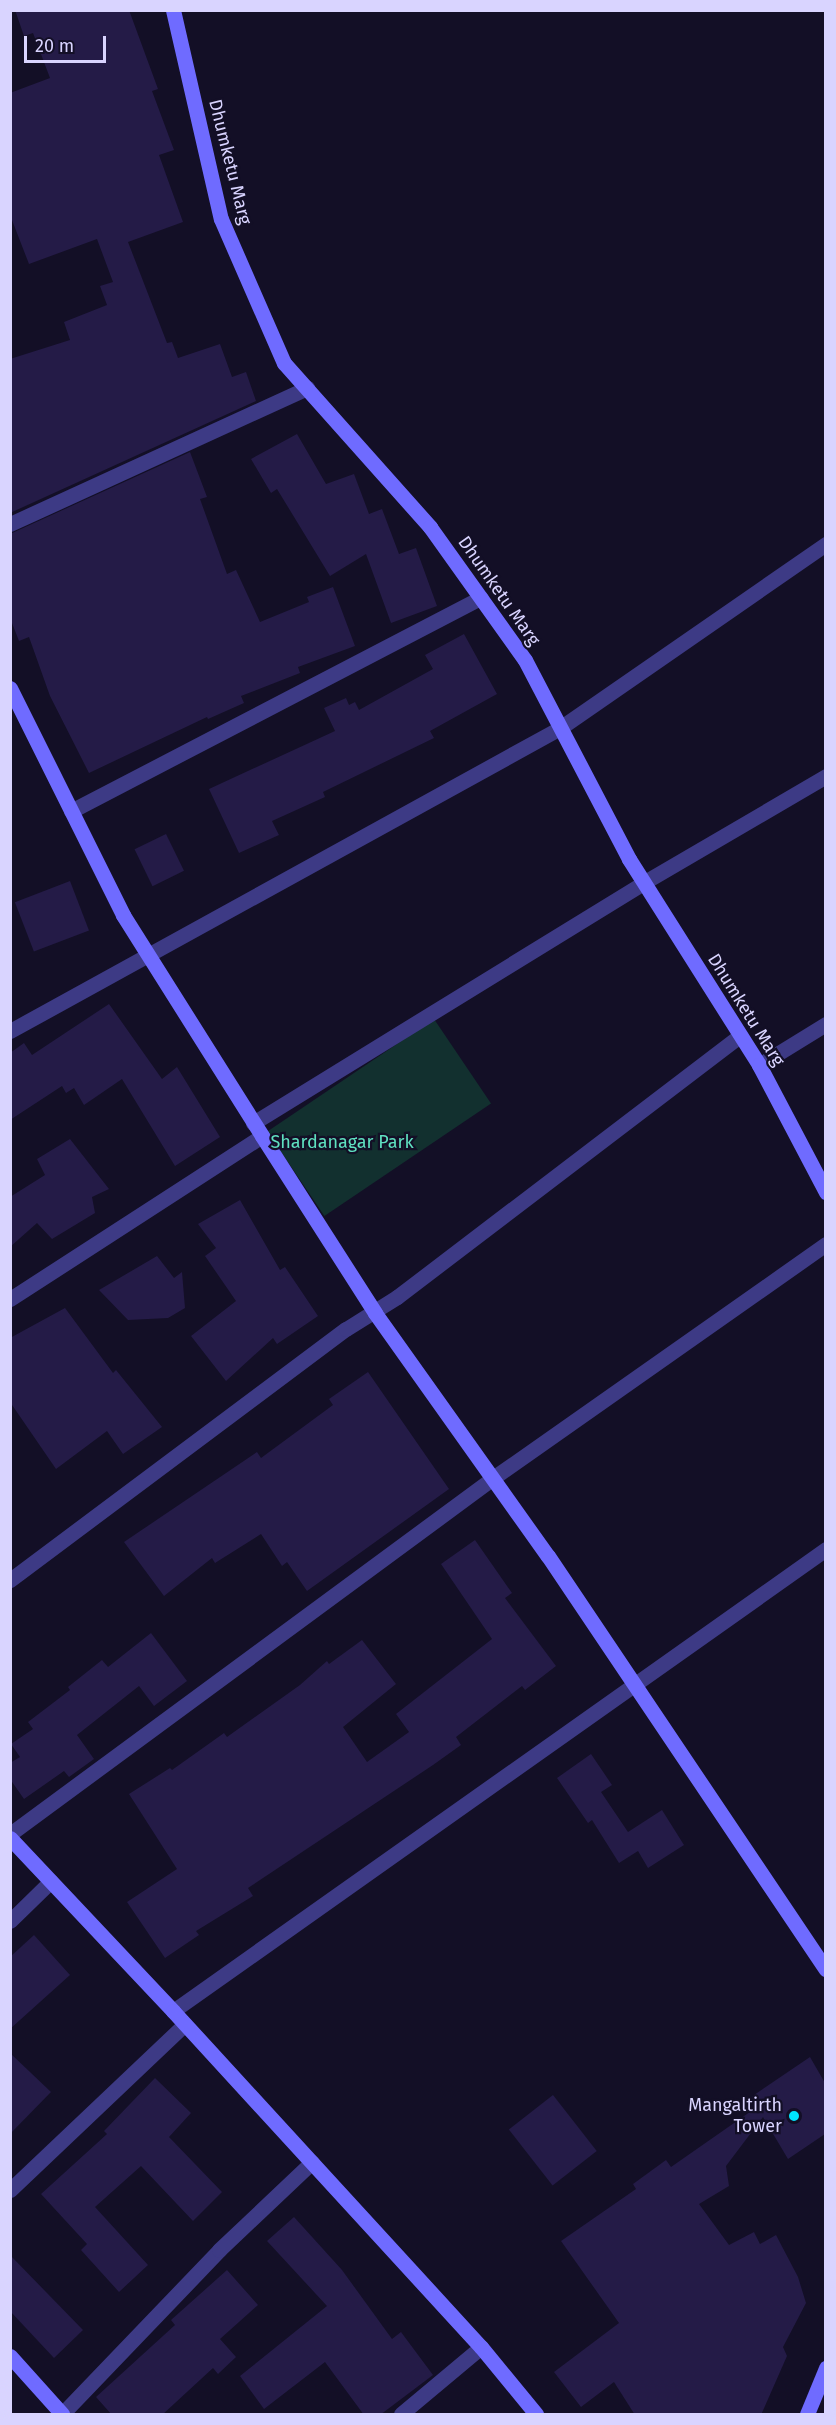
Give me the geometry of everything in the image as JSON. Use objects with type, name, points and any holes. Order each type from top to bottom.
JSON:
[{"type":"street","name":"Dhumketu Marg","points":[[173,10],[221,219],[284,363],[430,527],[525,660],[643,883],[759,1065],[825,1192]]},
{"type":"street","points":[[10,524],[307,388]]},
{"type":"street","points":[[10,1031],[560,728],[825,544]]},
{"type":"street","points":[[71,811],[481,598]]},
{"type":"street","points":[[10,688],[123,915],[253,1123],[375,1313],[493,1478],[825,1969]]},
{"type":"street","points":[[253,1123],[643,883],[825,776]]},
{"type":"street","points":[[759,1065],[825,1024]]},
{"type":"street","points":[[10,1580],[346,1329],[375,1313],[740,1036]]},
{"type":"street","points":[[10,1299],[262,1137]]},
{"type":"street","points":[[536,2415],[481,2347],[10,1836],[493,1478],[825,1244]]},
{"type":"street","points":[[173,2011],[825,1549]]},
{"type":"street","points":[[10,1921],[51,1881]]},
{"type":"street","points":[[10,2190],[185,2024]]},
{"type":"street","points":[[10,2356],[62,2415],[219,2250],[312,2162]]},
{"type":"street","points":[[400,2415],[481,2347]]},
{"type":"street","points":[[807,2415],[825,2368]]},
{"type":"green space","name":"Shardanagar Park","points":[[434,1019],[491,1104],[324,1216],[267,1131]]},
{"type":"building","points":[[15,10],[129,10],[158,89],[152,91],[174,150],[159,155],[183,222],[128,242],[167,343],[172,342],[178,358],[220,344],[232,377],[246,372],[256,401],[10,513],[10,359],[70,340],[64,322],[107,305],[100,286],[113,282],[97,239],[29,264],[10,215],[10,93],[50,78],[33,33],[24,36]]},
{"type":"building","points":[[297,434],[326,484],[354,474],[369,514],[382,509],[399,554],[416,548],[437,606],[391,623],[366,554],[330,576],[277,489],[271,493],[251,459]]},
{"type":"building","points":[[190,452],[207,497],[200,499],[227,574],[236,570],[260,622],[309,602],[307,597],[333,587],[355,646],[298,667],[300,673],[241,696],[244,703],[208,719],[207,717],[89,773],[50,696],[29,637],[19,641],[10,618],[10,534]]},
{"type":"building","points":[[464,634],[497,694],[430,731],[434,738],[323,792],[325,797],[272,821],[279,835],[239,853],[209,789],[335,731],[324,708],[346,698],[349,705],[355,702],[359,710],[433,669],[425,655]]},
{"type":"building","points":[[166,834],[184,871],[153,886],[135,849]]},
{"type":"building","points":[[70,881],[89,930],[34,952],[15,902]]},
{"type":"building","points":[[109,1004],[162,1079],[177,1067],[220,1137],[175,1166],[122,1079],[84,1105],[74,1088],[66,1093],[62,1086],[10,1120],[10,1053],[24,1043],[32,1055]]},
{"type":"building","points":[[70,1139],[109,1189],[92,1197],[95,1213],[52,1239],[37,1223],[10,1247],[10,1197],[45,1175],[37,1159]]},
{"type":"building","points":[[240,1200],[280,1270],[285,1267],[318,1316],[277,1344],[273,1338],[226,1381],[191,1336],[236,1301],[205,1256],[216,1248],[198,1224]]},
{"type":"building","points":[[157,1256],[174,1278],[182,1272],[185,1308],[168,1318],[128,1320],[99,1290]]},
{"type":"building","points":[[65,1308],[113,1373],[116,1370],[162,1427],[123,1454],[107,1431],[56,1469],[10,1402],[10,1338]]},
{"type":"building","points":[[368,1372],[449,1489],[307,1591],[287,1562],[282,1566],[261,1534],[215,1563],[212,1558],[164,1596],[124,1542],[257,1452],[261,1458],[333,1405],[329,1399]]},
{"type":"building","points":[[475,1540],[512,1593],[505,1598],[556,1666],[525,1690],[522,1686],[456,1737],[461,1745],[248,1888],[253,1896],[196,1931],[199,1935],[165,1958],[127,1902],[177,1869],[129,1794],[170,1768],[172,1770],[224,1733],[227,1737],[300,1685],[327,1661],[329,1664],[362,1640],[396,1684],[343,1727],[367,1762],[409,1732],[396,1714],[492,1639],[441,1564]]},
{"type":"building","points":[[151,1633],[187,1681],[154,1706],[139,1686],[77,1735],[94,1759],[69,1777],[64,1771],[24,1799],[10,1779],[10,1763],[20,1757],[11,1744],[33,1729],[28,1722],[70,1690],[68,1687],[102,1660],[108,1667]]},
{"type":"building","points":[[591,1754],[612,1785],[601,1792],[628,1832],[662,1810],[684,1845],[648,1868],[638,1851],[619,1863],[592,1820],[588,1823],[557,1778]]},
{"type":"building","points":[[34,1935],[70,1975],[10,2029],[10,1957]]},
{"type":"building","points":[[10,2053],[51,2092],[10,2134]]},
{"type":"building","points":[[810,2057],[825,2083],[825,2134],[788,2159],[763,2117],[726,2166],[729,2186],[699,2204],[729,2245],[754,2232],[760,2244],[776,2235],[798,2277],[806,2303],[783,2347],[787,2356],[761,2415],[635,2415],[614,2382],[581,2407],[554,2372],[619,2323],[561,2241],[636,2189],[633,2184],[666,2160],[671,2167],[757,2107],[751,2097]]},
{"type":"building","points":[[155,2078],[191,2113],[169,2137],[222,2192],[193,2221],[141,2166],[95,2207],[148,2265],[119,2292],[81,2250],[87,2244],[41,2194],[107,2134],[104,2131]]},
{"type":"building","points":[[553,2095],[597,2151],[553,2185],[509,2129]]},
{"type":"building","points":[[294,2217],[342,2270],[392,2339],[401,2332],[433,2375],[380,2415],[364,2415],[325,2362],[264,2409],[240,2376],[327,2306],[267,2241]]},
{"type":"building","points":[[10,2255],[83,2330],[54,2358],[10,2311]]},
{"type":"building","points":[[227,2270],[258,2305],[220,2339],[236,2357],[218,2374],[213,2368],[162,2415],[112,2415],[96,2397],[175,2325],[171,2320]]},
{"type":"place","name":"Mangaltirth Tower","points":[[794,2116]]}]
